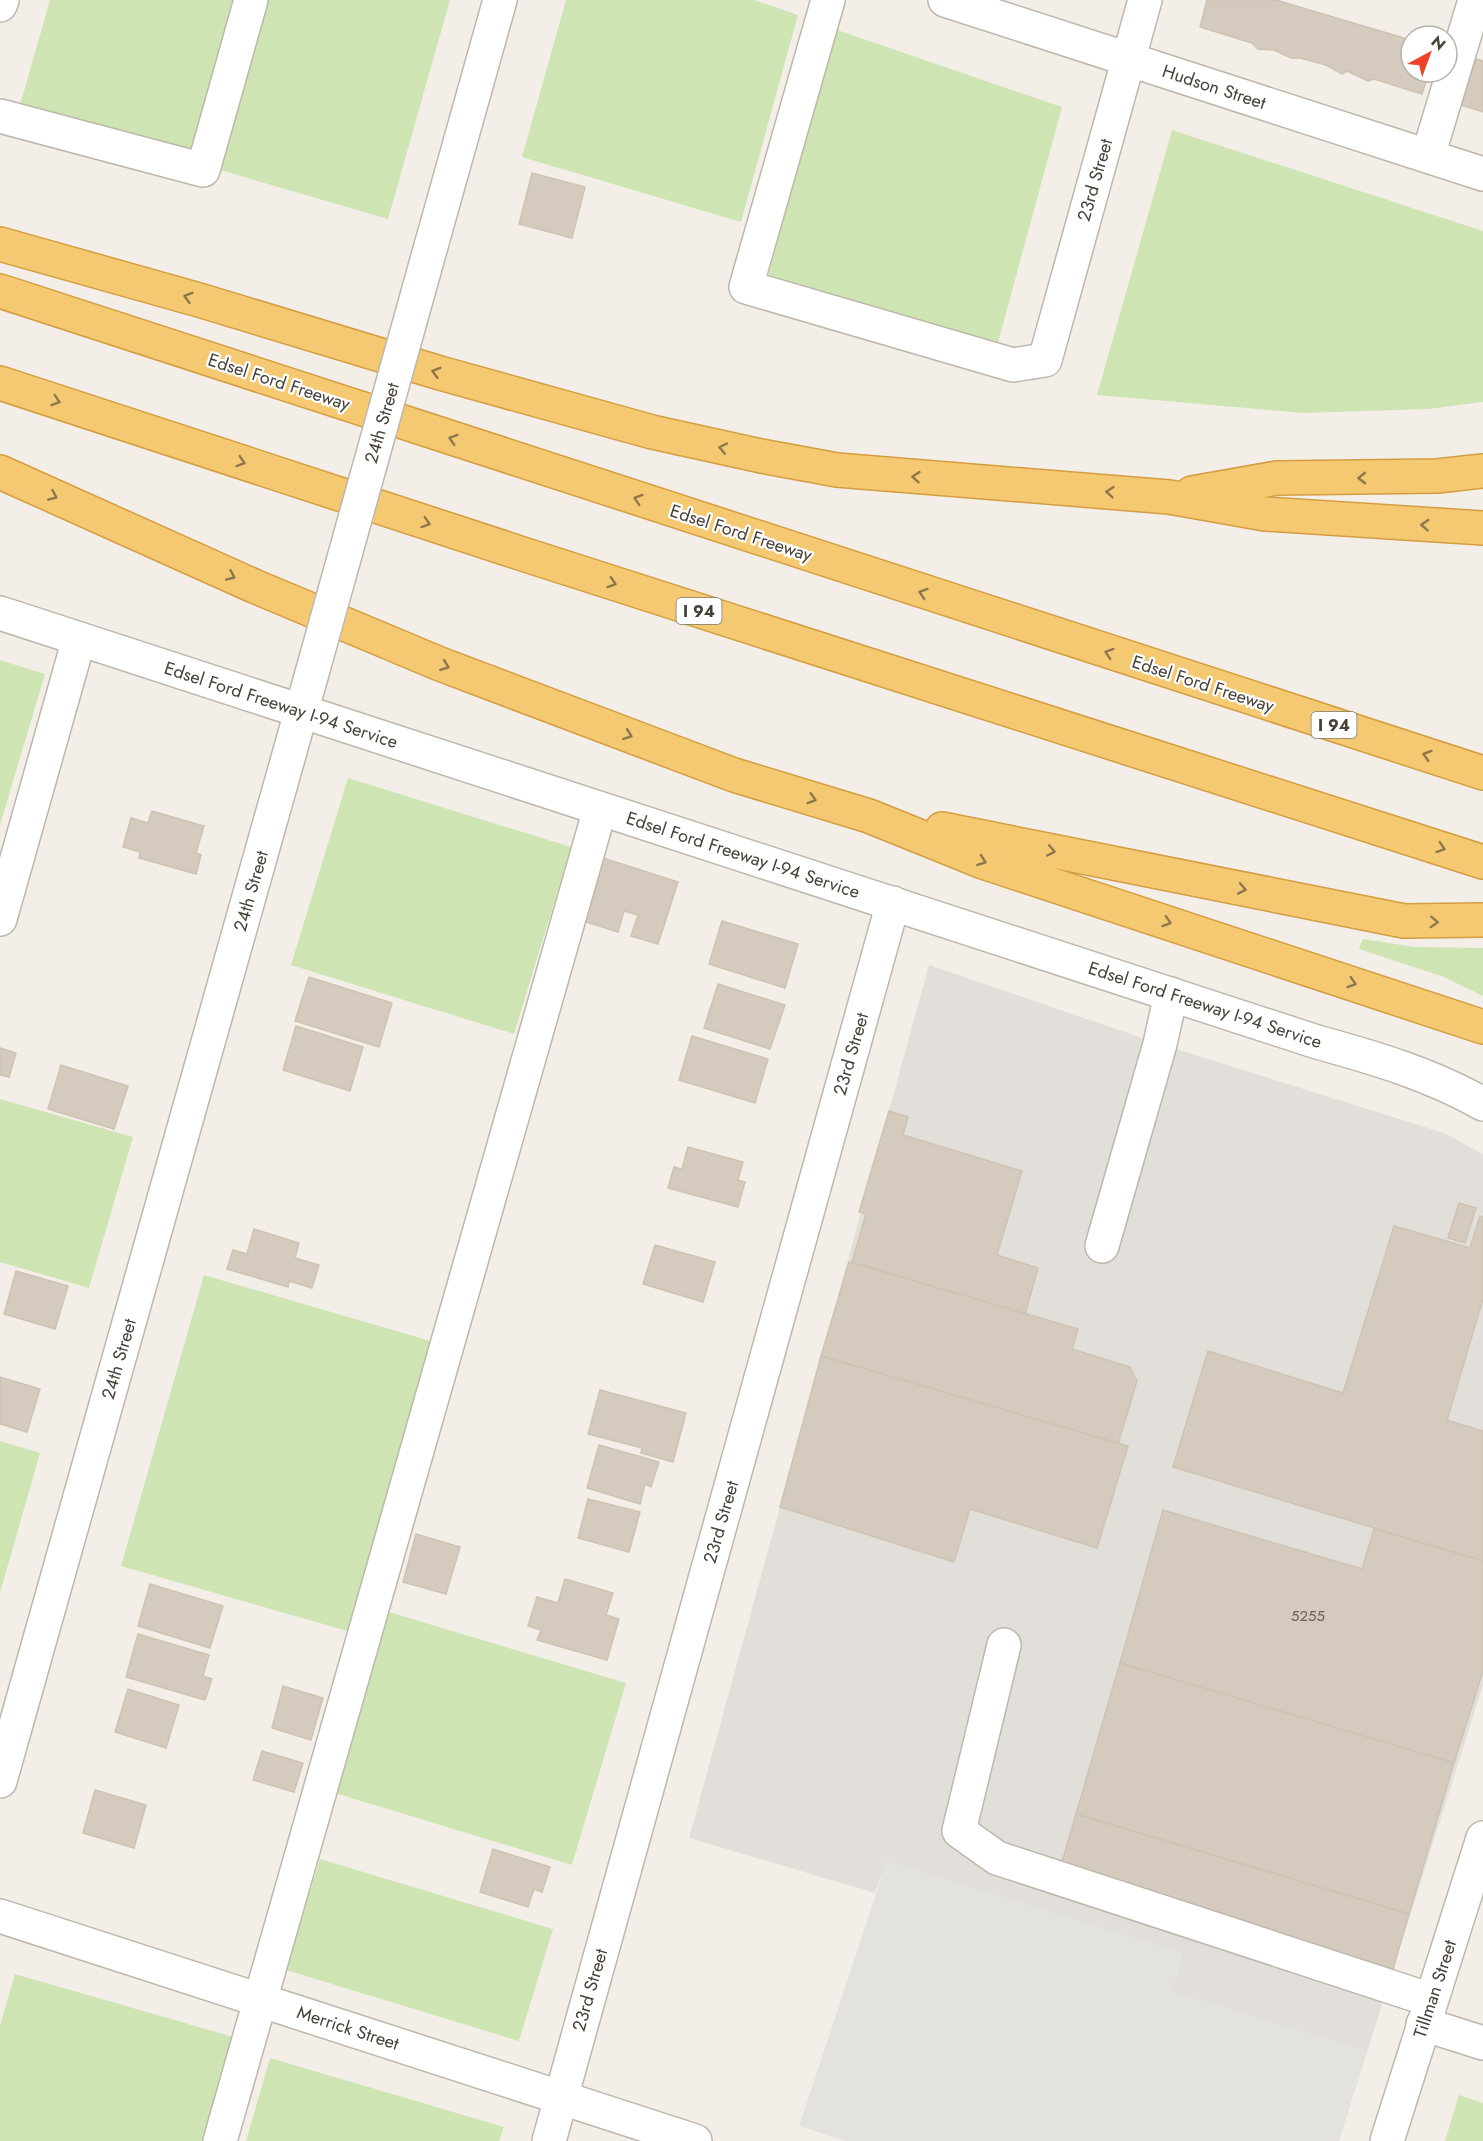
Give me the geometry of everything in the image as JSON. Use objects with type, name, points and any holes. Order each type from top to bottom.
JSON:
[{"type":"highway","points":[[0,244],[210,303],[440,373],[652,432],[761,456],[837,470],[1168,497],[1265,514],[1483,528]]},
{"type":"highway","name":"Edsel Ford Freeway","points":[[0,291],[1483,773]]},
{"type":"highway","name":"I 94","points":[[0,383],[529,556],[1483,862]]},
{"type":"highway","points":[[1168,497],[1277,478],[1437,476],[1483,471]]},
{"type":"highway","points":[[0,472],[254,586],[440,664],[734,775],[869,816],[983,861],[1483,1027]]},
{"type":"highway","points":[[869,816],[1404,921],[1483,920]]},
{"type":"street","points":[[0,5],[2,0]]},
{"type":"street","points":[[0,116],[203,170],[251,0]]},
{"type":"street","name":"24th Street","points":[[0,1782],[500,0]]},
{"type":"street","name":"23rd Street","points":[[828,0],[746,287],[1012,365],[1045,360],[1145,0]]},
{"type":"street","name":"Hudson Street","points":[[945,0],[1483,174]]},
{"type":"street","points":[[1428,156],[1475,0]]},
{"type":"street","name":"Edsel Ford Freeway I-94 Service","points":[[0,613],[1317,1042],[1395,1064],[1455,1088],[1483,1104]]},
{"type":"street","points":[[0,919],[80,639]]},
{"type":"street","points":[[220,2141],[600,808]]},
{"type":"street","name":"23rd Street","points":[[549,2141],[893,903]]},
{"type":"street","points":[[1102,1245],[1160,1044],[1171,994]]},
{"type":"street","points":[[1004,1645],[959,1831],[997,1858],[1427,2012],[1483,2043]]},
{"type":"street","name":"Tillman Street","points":[[1387,2141],[1483,1838]]},
{"type":"street","name":"Merrick Street","points":[[0,1916],[695,2141]]},
{"type":"shaded area","points":[[929,965],[1160,1044],[1444,1133],[1483,1154],[1483,1685],[1367,2052],[1172,1992],[887,1861],[875,1893],[689,1838]]},
{"type":"shaded area","points":[[887,1861],[1183,1953],[1172,1992],[1367,2052],[1339,2141],[846,2141],[799,2126]]},
{"type":"green space","points":[[50,0],[241,0],[198,156],[20,105]]},
{"type":"green space","points":[[261,0],[450,0],[388,219],[213,168]]},
{"type":"green space","points":[[566,0],[754,0],[798,15],[741,222],[522,157]]},
{"type":"green space","points":[[834,29],[1062,107],[996,350],[767,281]]},
{"type":"green space","points":[[1172,130],[1483,231],[1483,402],[1428,409],[1303,413],[1097,395]]},
{"type":"green space","points":[[0,660],[45,674],[0,825]]},
{"type":"green space","points":[[348,778],[571,847],[514,1034],[291,965]]},
{"type":"green space","points":[[1363,939],[1415,947],[1483,948],[1483,996],[1444,977],[1359,949]]},
{"type":"green space","points":[[0,1099],[133,1137],[89,1288],[0,1262]]},
{"type":"green space","points":[[204,1275],[434,1342],[351,1632],[121,1566]]},
{"type":"green space","points":[[0,1441],[40,1453],[0,1593]]},
{"type":"green space","points":[[389,1612],[626,1683],[572,1865],[335,1793]]},
{"type":"green space","points":[[320,1859],[553,1929],[519,2041],[286,1970]]},
{"type":"green space","points":[[15,1974],[237,2038],[207,2141],[0,2141],[0,2026]]},
{"type":"green space","points":[[270,2058],[504,2127],[499,2141],[246,2141]]},
{"type":"green space","points":[[1459,2095],[1483,2103],[1483,2141],[1445,2141]]},
{"type":"building","points":[[1207,0],[1276,0],[1399,36],[1399,84],[1425,84],[1422,94],[1374,79],[1368,81],[1347,71],[1342,74],[1326,65],[1291,58],[1274,50],[1258,49],[1252,43],[1200,27]]},
{"type":"building","points":[[1476,59],[1483,61],[1483,112],[1461,105]]},
{"type":"building","points":[[532,173],[585,187],[572,238],[519,224]]},
{"type":"building","points":[[152,811],[204,826],[196,853],[201,855],[196,874],[139,858],[140,852],[123,847],[131,818],[148,823]]},
{"type":"building","points":[[600,857],[678,882],[658,944],[631,936],[638,915],[624,911],[618,932],[580,920]]},
{"type":"building","points":[[722,921],[798,944],[785,988],[709,964]]},
{"type":"building","points":[[309,977],[392,1003],[379,1047],[295,1021]]},
{"type":"building","points":[[718,984],[785,1005],[770,1049],[704,1028]]},
{"type":"building","points":[[296,1026],[363,1047],[350,1091],[283,1070]]},
{"type":"building","points":[[692,1036],[768,1059],[755,1103],[679,1080]]},
{"type":"building","points":[[0,1048],[16,1053],[9,1077],[0,1075]]},
{"type":"building","points":[[61,1065],[128,1086],[114,1129],[48,1109]]},
{"type":"building","points":[[889,1111],[908,1117],[903,1135],[1022,1171],[997,1255],[1038,1268],[1025,1314],[852,1262],[866,1214],[859,1212]]},
{"type":"building","points":[[688,1147],[743,1162],[738,1180],[745,1182],[738,1207],[668,1188],[674,1167],[682,1169]]},
{"type":"building","points":[[1459,1203],[1476,1208],[1465,1243],[1448,1238]]},
{"type":"building","points":[[1480,1216],[1483,1217],[1483,1299],[1447,1420],[1483,1431],[1483,1561],[1173,1467],[1208,1351],[1343,1393],[1394,1226],[1470,1248]]},
{"type":"building","points":[[254,1229],[299,1243],[295,1258],[319,1265],[312,1288],[289,1281],[288,1287],[227,1269],[233,1250],[247,1254]]},
{"type":"building","points":[[655,1245],[715,1262],[703,1302],[643,1284]]},
{"type":"building","points":[[849,1262],[1078,1329],[1072,1349],[1130,1367],[1137,1381],[1118,1444],[821,1356]]},
{"type":"building","points":[[16,1271],[68,1286],[55,1329],[4,1314]]},
{"type":"building","points":[[821,1356],[1128,1446],[1097,1548],[970,1509],[954,1562],[780,1507]]},
{"type":"building","points":[[0,1377],[40,1389],[27,1432],[0,1424]]},
{"type":"building","points":[[600,1390],[686,1413],[673,1462],[641,1453],[642,1448],[588,1434]]},
{"type":"building","points":[[599,1445],[659,1462],[651,1487],[645,1484],[640,1504],[587,1488]]},
{"type":"building","points":[[588,1499],[640,1512],[629,1552],[578,1538]]},
{"type":"building","points":[[1163,1510],[1362,1569],[1374,1529],[1483,1561],[1483,1671],[1454,1763],[1120,1663]]},
{"type":"building","points":[[416,1534],[460,1547],[446,1594],[403,1582]]},
{"type":"building","points":[[565,1579],[613,1593],[606,1615],[619,1619],[607,1660],[537,1640],[541,1630],[528,1626],[537,1597],[558,1603]]},
{"type":"building","points":[[150,1584],[223,1606],[210,1648],[138,1626]]},
{"type":"building","points":[[138,1634],[209,1655],[203,1676],[212,1679],[205,1700],[126,1677]]},
{"type":"building","points":[[1120,1663],[1454,1763],[1409,1914],[1076,1814]]},
{"type":"building","points":[[283,1686],[323,1698],[311,1740],[272,1728]]},
{"type":"building","points":[[128,1689],[179,1705],[166,1748],[115,1732]]},
{"type":"building","points":[[262,1751],[303,1763],[294,1792],[253,1780]]},
{"type":"building","points":[[95,1790],[146,1805],[134,1848],[83,1833]]},
{"type":"building","points":[[1076,1814],[1409,1914],[1393,1969],[1060,1869]]},
{"type":"building","points":[[493,1849],[550,1867],[542,1892],[534,1889],[528,1907],[480,1892]]}]
